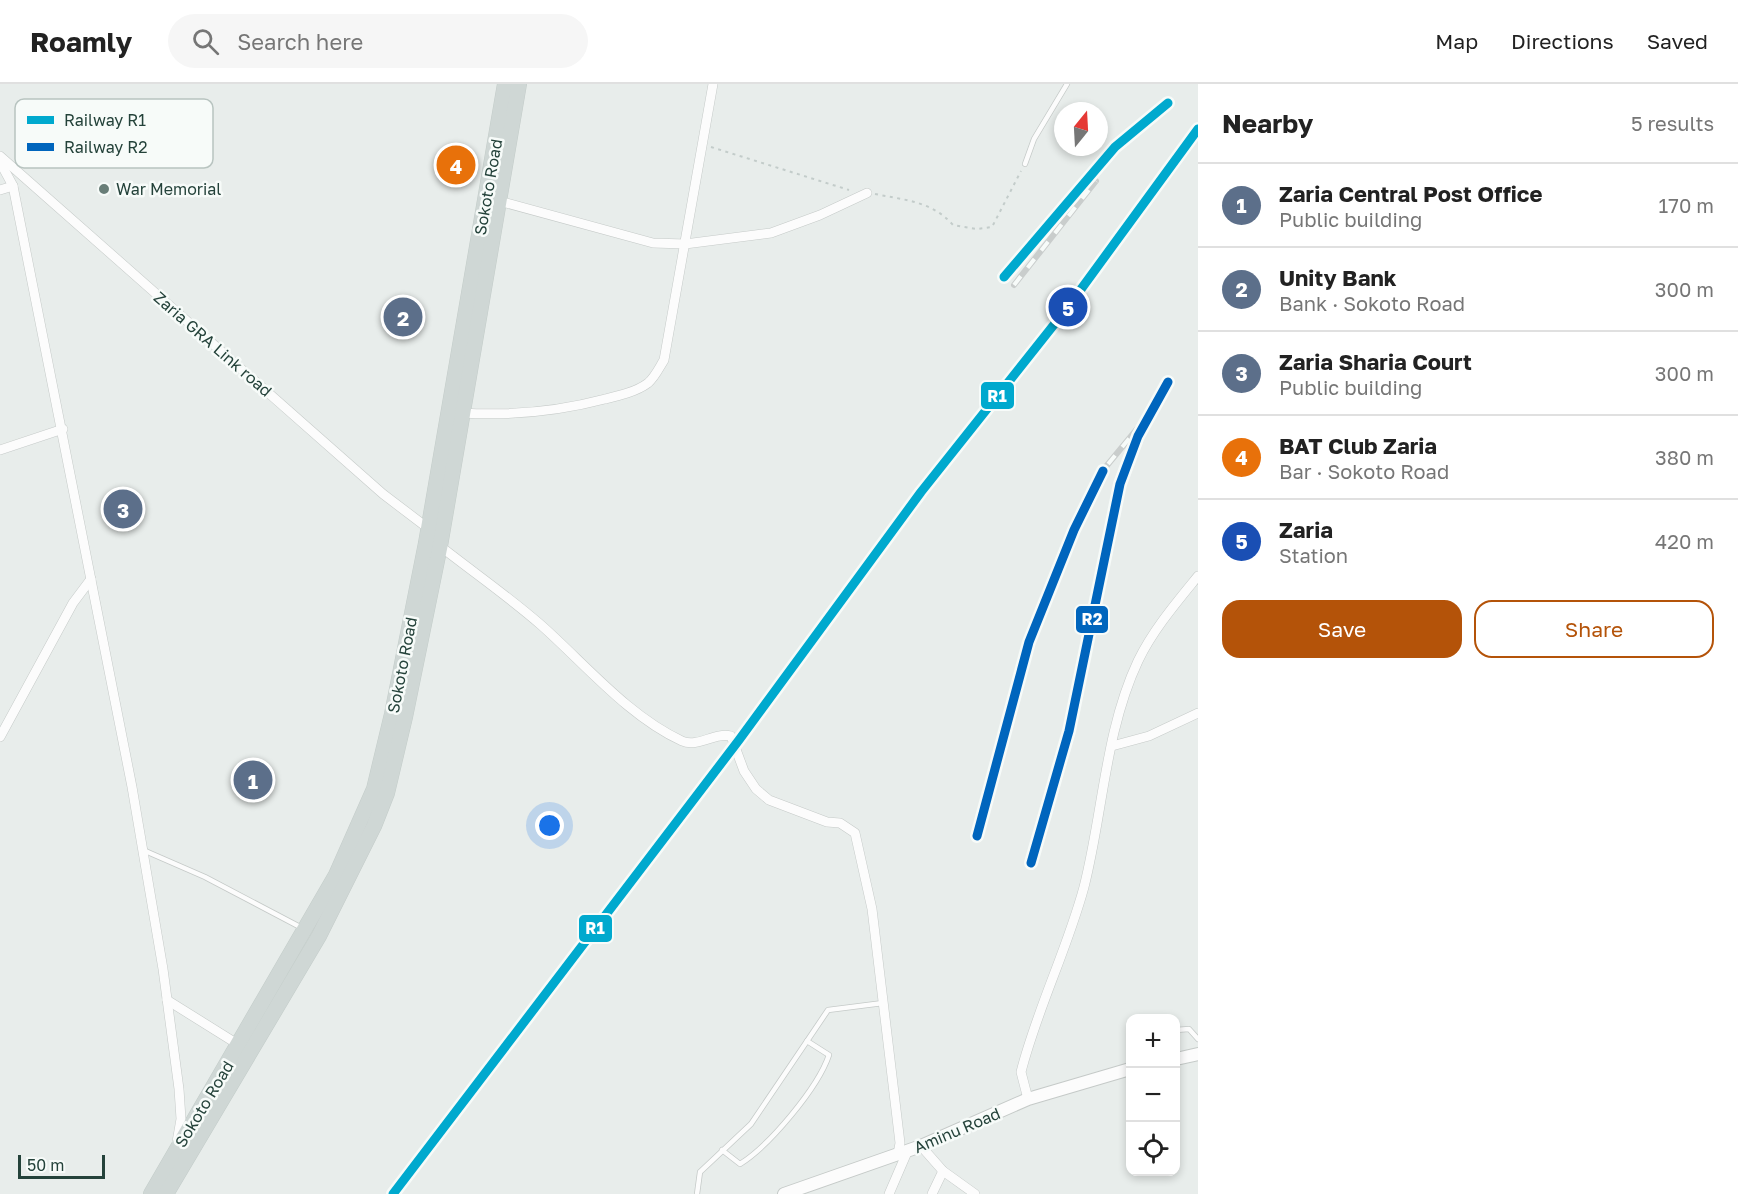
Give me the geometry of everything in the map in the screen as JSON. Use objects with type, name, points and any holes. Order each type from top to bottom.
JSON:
[{"type":"main road","name":"Sokoto Road","points":[[151,1194],[336,875],[374,789],[392,714],[429,529],[505,84]]},
{"type":"main road","name":"Sokoto Road","points":[[166,1194],[319,936],[374,826],[397,755],[440,546],[519,84]]},
{"type":"street","points":[[462,413],[498,415],[564,410],[636,389],[648,383],[664,360],[713,84]]},
{"type":"street","name":"Zaria GRA Link road","points":[[0,156],[375,486],[429,529]]},
{"type":"street","points":[[0,162],[14,186],[143,850],[167,1000],[181,1119],[174,1154]]},
{"type":"street","points":[[0,190],[14,186]]},
{"type":"street","points":[[499,201],[653,243],[685,244],[771,233],[820,215],[867,193]]},
{"type":"street","points":[[0,450],[63,429]]},
{"type":"street","points":[[440,546],[539,623],[587,670],[642,716],[683,741],[692,743],[717,735],[731,736],[744,771],[756,789],[769,800],[827,822],[840,824],[855,833],[872,909],[900,1143],[903,1152],[889,1194]]},
{"type":"street","points":[[1028,1099],[1021,1072],[1084,885],[1112,746],[1127,688],[1139,659],[1155,632],[1198,576]]},
{"type":"street","points":[[0,737],[73,603],[91,579]]},
{"type":"street","points":[[1112,746],[1149,736],[1198,713]]},
{"type":"street","points":[[167,1000],[239,1045]]},
{"type":"street","points":[[1180,1058],[1198,1054]]},
{"type":"street","name":"Aminu Road","points":[[784,1194],[921,1146],[1028,1099],[1126,1070]]},
{"type":"street","points":[[921,1146],[943,1171],[975,1194]]},
{"type":"street","points":[[932,1194],[943,1171]]},
{"type":"lane","points":[[1025,164],[1034,139],[1067,84]]},
{"type":"lane","points":[[143,850],[206,877],[304,930]]},
{"type":"lane","points":[[697,1194],[699,1172],[750,1124],[828,1010],[883,1003]]},
{"type":"lane","points":[[1180,1030],[1189,1029],[1198,1040]]},
{"type":"lane","points":[[722,1150],[740,1164],[755,1155],[807,1095],[825,1068],[829,1055],[807,1041]]},
{"type":"path","points":[[703,144],[840,188],[921,203],[944,216],[953,225],[977,229],[992,227],[1025,164]]},
{"type":"railway","points":[[1004,277],[1115,147],[1168,103]]},
{"type":"railway","points":[[1014,285],[1096,181]]},
{"type":"railway","points":[[1031,863],[1069,731],[1120,484],[1138,436],[1168,382]]},
{"type":"railway","points":[[977,836],[1029,642],[1074,530],[1104,469],[1137,429]]},
{"type":"rail line","name":"R1","points":[[1004,277],[1115,147],[1168,103]]},
{"type":"rail line","name":"R1","points":[[393,1194],[739,740],[921,492],[1068,307],[1198,129]]},
{"type":"rail line","name":"R2","points":[[1031,863],[1069,731],[1120,484],[1138,436],[1168,382]]},
{"type":"rail line","name":"R2","points":[[977,836],[1029,642],[1074,530],[1103,471]]},
{"type":"place","name":"BAT Club Zaria","points":[[456,165]]},
{"type":"place","name":"War Memorial","points":[[104,189]]},
{"type":"place","name":"Zaria","points":[[1068,307]]},
{"type":"place","name":"Unity Bank","points":[[403,317]]},
{"type":"place","name":"Zaria Sharia Court","points":[[123,509]]},
{"type":"place","name":"Zaria Central Post Office","points":[[253,780]]}]
